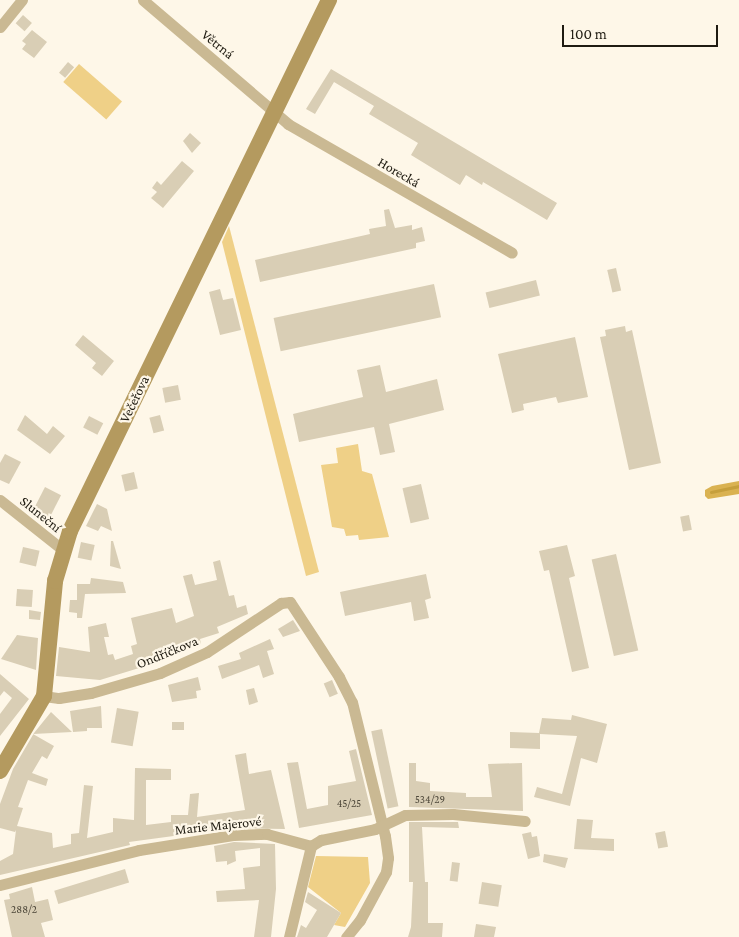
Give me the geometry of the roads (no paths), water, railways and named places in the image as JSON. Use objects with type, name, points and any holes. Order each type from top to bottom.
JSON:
[{"type":"street","points":[[0,27],[22,0]]},
{"type":"street","name":"Větrná","points":[[143,0],[254,93],[273,112]]},
{"type":"street","name":"Večeřova","points":[[0,771],[44,696],[55,581],[63,550],[273,112],[329,0]]},
{"type":"street","name":"Horecká","points":[[273,112],[359,167],[512,253]]},
{"type":"street","name":"Sluneční","points":[[0,500],[63,550]]},
{"type":"street","name":"Ondříčkova","points":[[44,696],[63,697],[106,690],[171,669],[207,652],[281,603],[288,601],[295,607],[339,677],[352,702],[382,824]]},
{"type":"street","points":[[289,937],[311,846],[316,841],[370,830],[413,814],[476,815],[525,821]]},
{"type":"street","points":[[346,937],[360,920],[386,872],[388,858],[382,824]]},
{"type":"street","name":"Marie Majerové","points":[[0,885],[146,848],[233,835],[267,834],[311,846]]},
{"type":"waterway","points":[[711,492],[739,486]]}]
